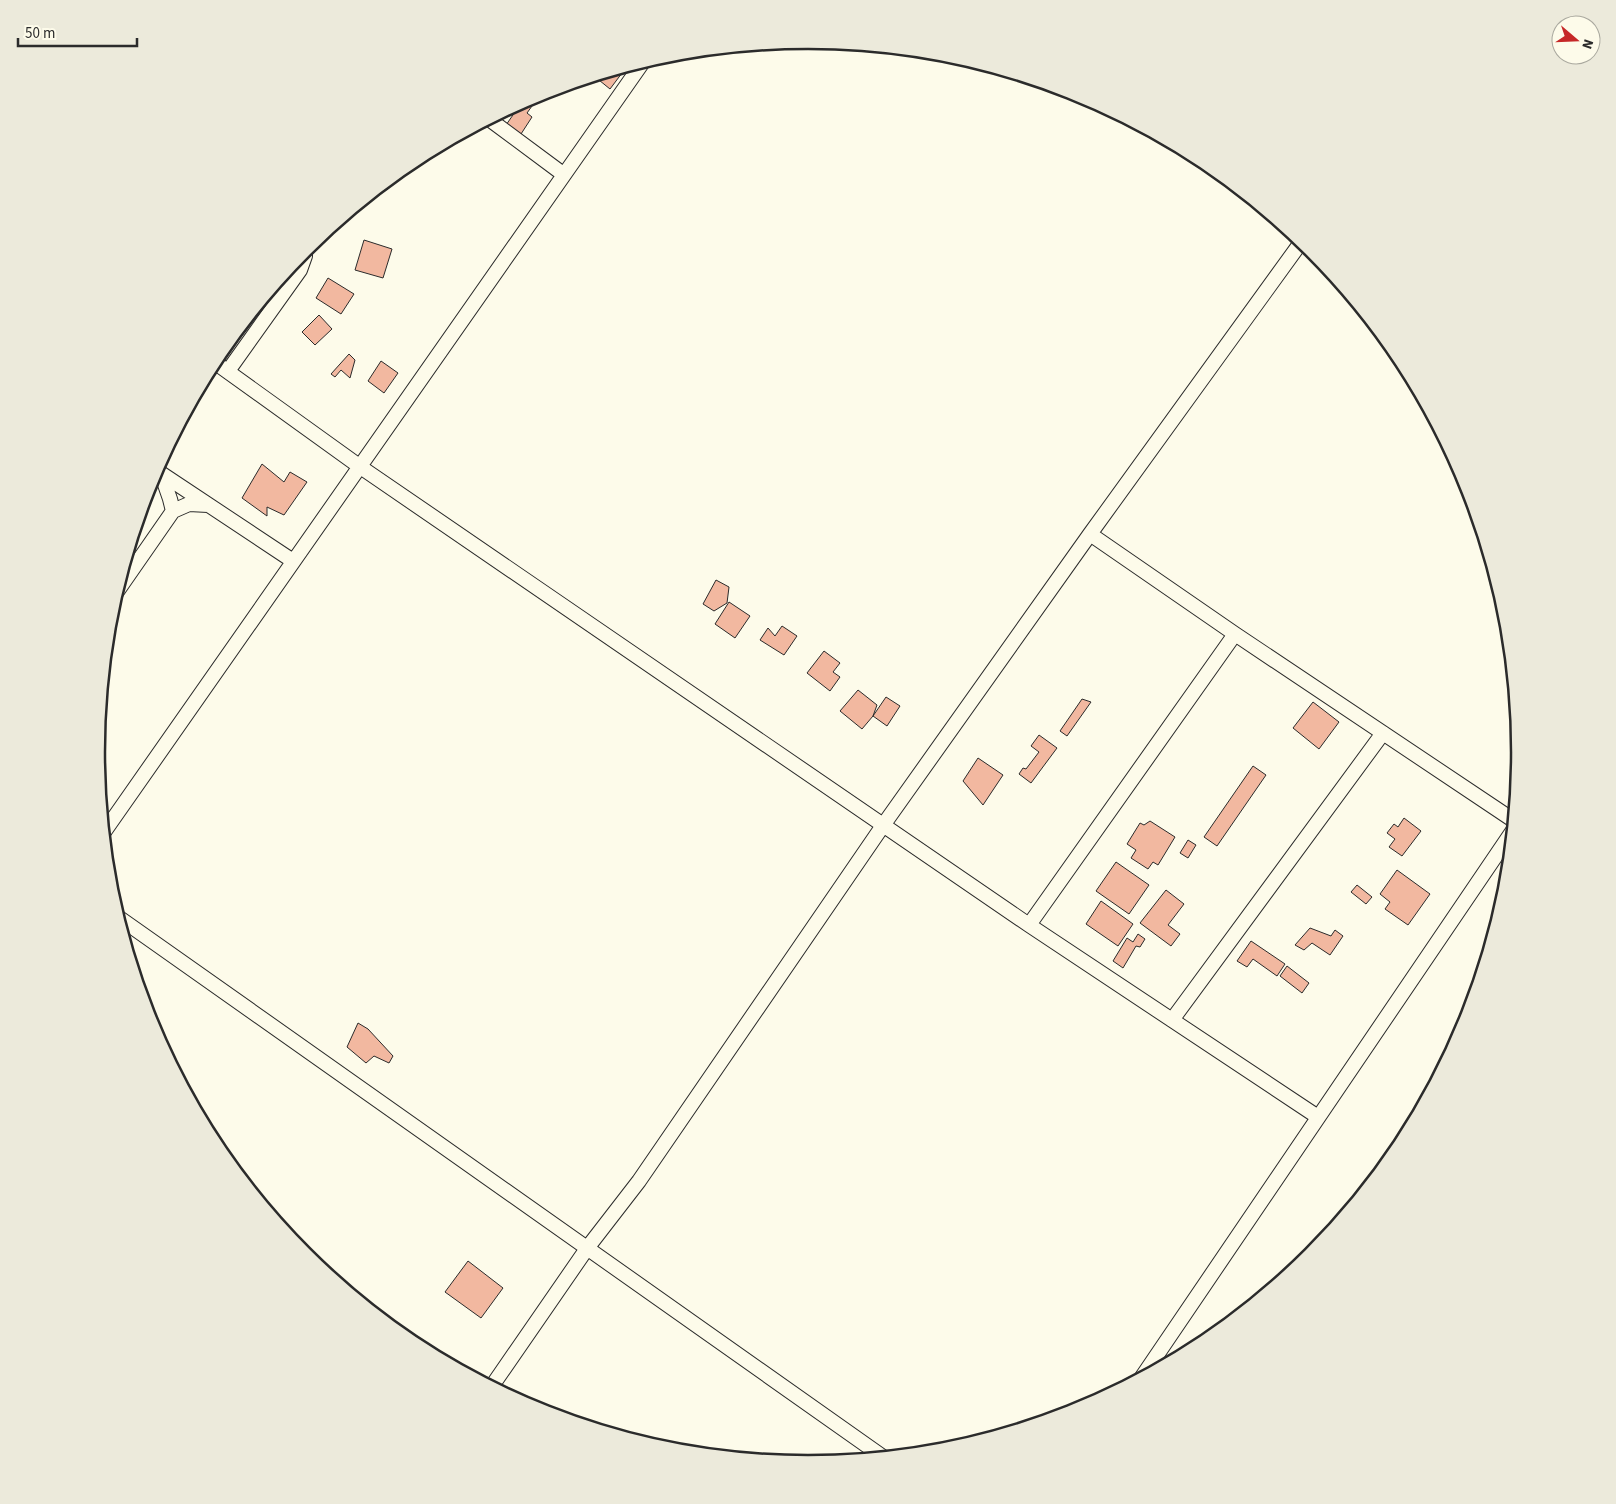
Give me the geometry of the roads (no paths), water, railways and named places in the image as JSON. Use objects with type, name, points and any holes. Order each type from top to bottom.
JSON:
[{"type":"street","points":[[109,825],[637,70]]},
{"type":"street","points":[[494,123],[563,174]]},
{"type":"street","points":[[495,1382],[588,1247],[645,1172],[884,824],[1090,534],[1297,248]]},
{"type":"street","points":[[228,371],[300,270],[302,264]]},
{"type":"street","points":[[220,366],[359,466],[1029,925],[1318,1117]]},
{"type":"street","points":[[162,474],[293,560]]},
{"type":"street","points":[[160,478],[172,511]]},
{"type":"street","points":[[127,576],[172,511],[190,504],[209,505]]},
{"type":"street","points":[[1090,534],[1235,634],[1508,817]]},
{"type":"street","points":[[1029,925],[1235,634]]},
{"type":"street","points":[[1172,1020],[1383,733]]},
{"type":"street","points":[[1149,1367],[1505,842]]},
{"type":"street","points":[[126,923],[876,1452]]}]
